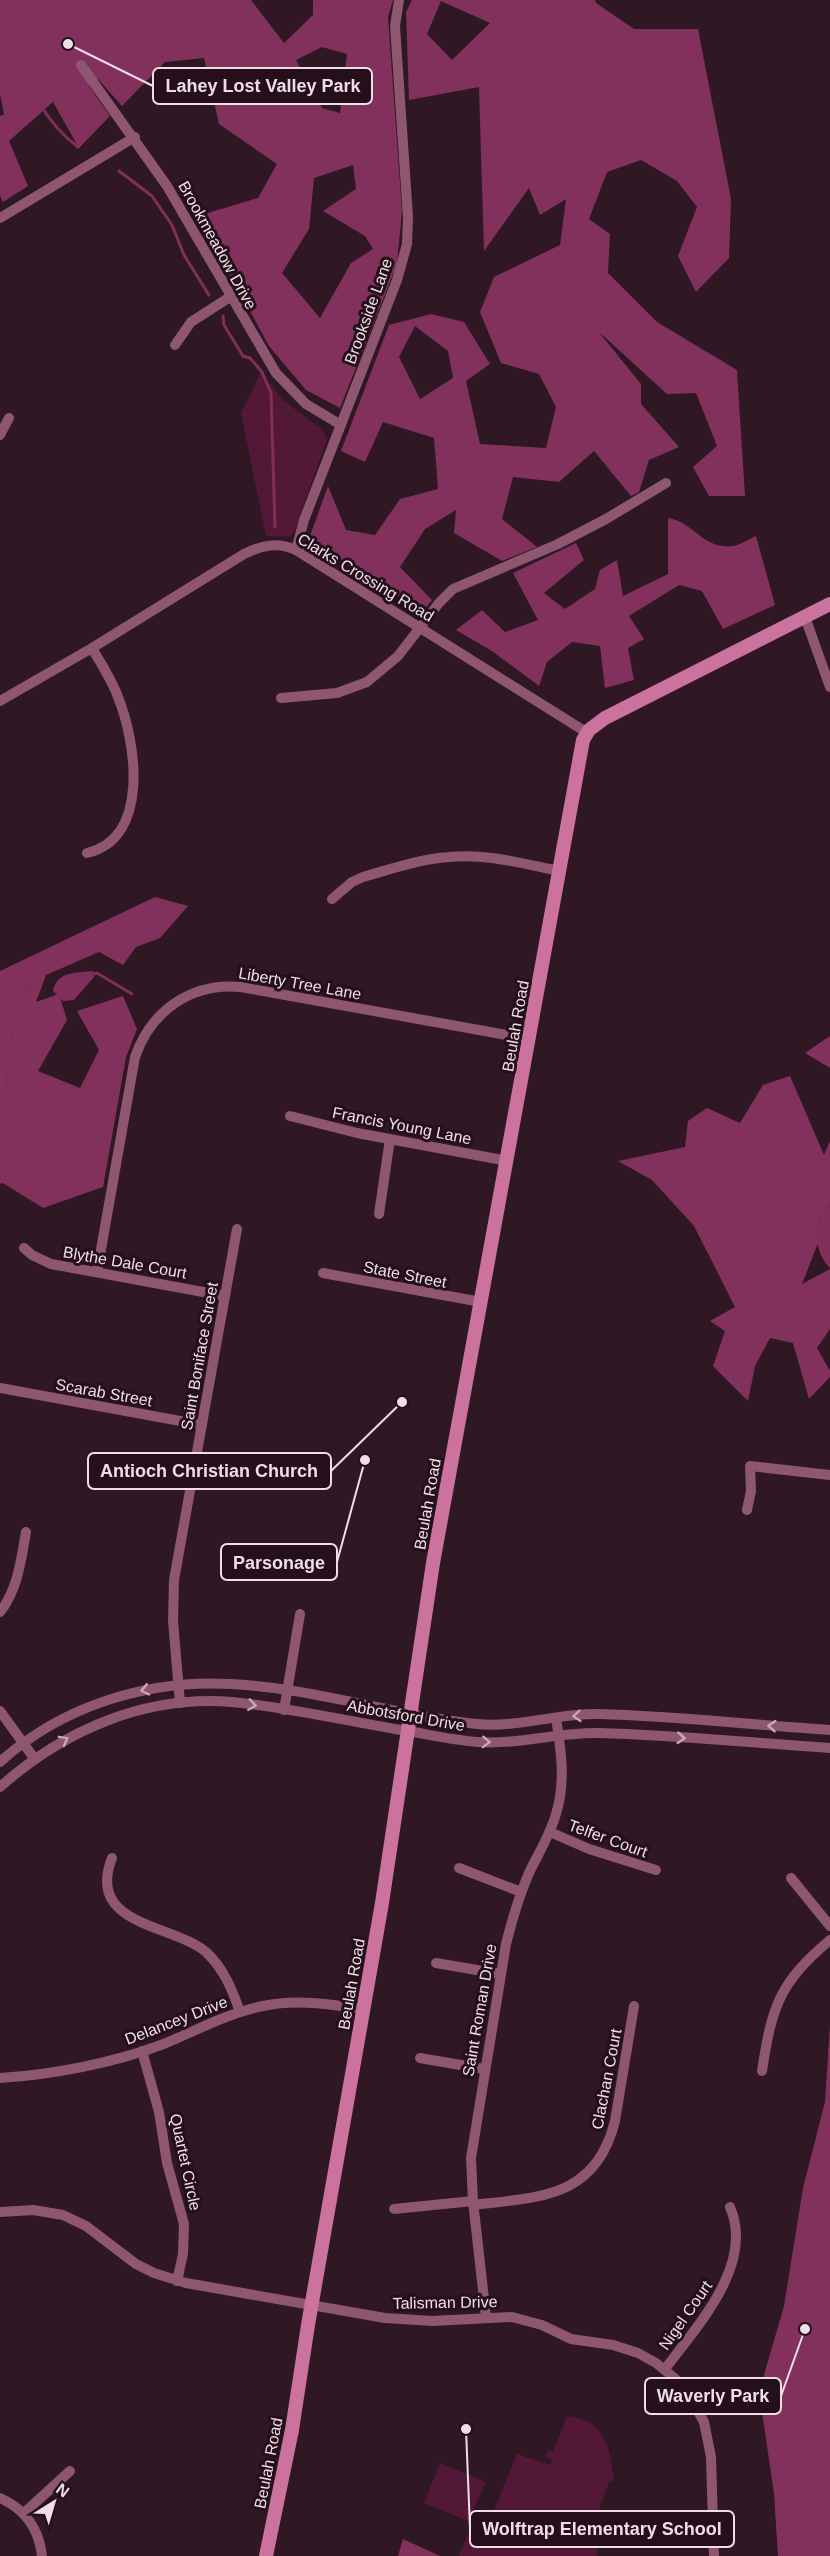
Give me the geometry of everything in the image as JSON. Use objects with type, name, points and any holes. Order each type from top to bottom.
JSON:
[{"type":"main road","points":[[586,732],[612,714],[830,604]]},
{"type":"main road","name":"Beulah Road","points":[[266,2556],[292,2430],[311,2305],[382,1903],[433,1563],[586,732]]},
{"type":"street","name":"Brookside Lane","points":[[296,550],[301,527],[398,279],[406,244],[408,217],[396,26],[399,0]]},
{"type":"street","name":"Brookmeadow Drive","points":[[81,65],[135,137],[168,186],[261,352],[282,381],[306,404],[341,425]]},
{"type":"street","points":[[0,218],[135,137]]},
{"type":"street","points":[[175,345],[191,322],[230,297]]},
{"type":"street","points":[[0,435],[9,417]]},
{"type":"street","points":[[281,698],[337,693],[367,682],[398,656],[442,598],[453,589],[558,544],[606,519],[666,483]]},
{"type":"street","name":"Clarks Crossing Road","points":[[0,701],[249,552],[274,544],[296,550],[586,732]]},
{"type":"street","points":[[805,617],[830,687]]},
{"type":"street","points":[[87,853],[107,846],[120,832],[131,801],[133,786],[132,748],[125,717],[110,679],[92,648]]},
{"type":"street","points":[[332,899],[352,882],[363,877],[439,858],[480,857],[560,871]]},
{"type":"street","name":"Liberty Tree Lane","points":[[97,1272],[135,1057],[147,1030],[157,1017],[180,999],[207,988],[241,987],[529,1039]]},
{"type":"street","name":"Francis Young Lane","points":[[290,1116],[390,1139],[508,1161]]},
{"type":"street","points":[[379,1214],[390,1139]]},
{"type":"street","name":"Saint Boniface Street","points":[[180,1703],[173,1596],[237,1229]]},
{"type":"street","name":"Blythe Dale Court","points":[[24,1248],[42,1261],[225,1296]]},
{"type":"street","name":"State Street","points":[[323,1273],[481,1302]]},
{"type":"street","name":"Scarab Street","points":[[0,1388],[202,1425]]},
{"type":"street","points":[[747,1510],[750,1466],[830,1475]]},
{"type":"street","points":[[0,1612],[14,1588],[19,1573],[26,1532]]},
{"type":"street","points":[[284,1710],[300,1614]]},
{"type":"street","name":"Abbotsford Drive","points":[[0,1762],[48,1727],[99,1703],[126,1694],[178,1685],[231,1684],[494,1725],[599,1714],[830,1730]]},
{"type":"street","name":"Abbotsford Drive","points":[[0,1787],[34,1758],[65,1739],[106,1720],[140,1710],[180,1703],[230,1702],[494,1743],[599,1733],[830,1748]]},
{"type":"street","points":[[0,1711],[34,1758]]},
{"type":"street","name":"Saint Roman Drive","points":[[486,2317],[471,2157],[506,1944],[521,1892],[550,1832],[561,1794],[562,1775],[556,1718]]},
{"type":"street","name":"Telfer Court","points":[[550,1832],[599,1852],[656,1870]]},
{"type":"street","points":[[112,1858],[108,1868],[107,1888],[117,1906],[138,1922],[178,1936],[204,1951],[224,1973],[240,2012]]},
{"type":"street","points":[[459,1868],[521,1892]]},
{"type":"street","points":[[791,1878],[830,1926]]},
{"type":"street","points":[[762,2071],[769,2027],[781,1993],[801,1966],[830,1940]]},
{"type":"street","points":[[436,1963],[500,1974]]},
{"type":"street","name":"Delancey Drive","points":[[0,2078],[70,2068],[142,2051],[240,2012],[263,2006],[295,2002],[362,2009]]},
{"type":"street","name":"Clachan Court","points":[[394,2209],[474,2203],[554,2193],[575,2183],[597,2162],[605,2150],[615,2121],[634,2006]]},
{"type":"street","name":"Quartet Circle","points":[[142,2051],[159,2112],[167,2163],[184,2224],[183,2254],[177,2281]]},
{"type":"street","points":[[420,2058],[484,2068]]},
{"type":"street","name":"Nigel Court","points":[[665,2369],[712,2307],[729,2273],[736,2234],[730,2207]]},
{"type":"street","name":"Talisman Drive","points":[[0,2212],[33,2210],[63,2215],[86,2226],[136,2264],[177,2281],[385,2318],[417,2320],[512,2317],[528,2320],[571,2339],[624,2348],[665,2369],[689,2395],[704,2422],[708,2438],[715,2526],[714,2556]]},
{"type":"street","points":[[24,2513],[70,2471]]},
{"type":"street","points":[[0,2498],[24,2513],[38,2536],[42,2556]]},
{"type":"shaded area","points":[[0,0],[251,0],[284,43],[313,15],[313,0],[393,0],[388,17],[402,211],[397,264],[340,408],[306,390],[269,346],[198,216],[258,198],[277,164],[219,124],[204,58],[165,62],[122,106],[98,79],[89,86],[110,116],[79,148],[53,102],[9,141],[28,186],[3,202],[0,196],[0,116],[4,114],[0,94]],"holes":[[[322,47],[347,54],[340,113],[322,108],[296,60]],[[353,165],[356,189],[323,211],[365,236],[373,249],[351,263],[320,318],[282,273],[309,229],[314,178]]]},
{"type":"shaded area","points":[[412,0],[595,0],[596,3],[634,29],[698,29],[731,199],[729,258],[696,292],[678,256],[697,207],[677,181],[641,160],[607,172],[589,219],[610,234],[608,273],[657,322],[737,370],[745,496],[709,496],[693,467],[717,446],[696,393],[667,394],[598,331],[641,384],[641,404],[679,447],[649,460],[639,492],[631,496],[594,451],[559,482],[513,477],[502,519],[537,547],[502,561],[454,533],[456,510],[425,529],[400,567],[432,600],[423,611],[310,543],[310,536],[328,486],[346,530],[375,535],[400,499],[438,489],[434,438],[383,422],[365,462],[341,451],[389,325],[431,314],[464,322],[490,364],[466,381],[480,444],[546,448],[556,407],[539,374],[501,363],[480,312],[494,277],[560,245],[566,199],[540,215],[529,188],[484,251],[479,87],[409,100],[406,12]],"holes":[[[441,1],[490,23],[452,60],[427,34]],[[415,326],[448,351],[453,378],[420,399],[399,357]]]},
{"type":"shaded area","points":[[261,372],[284,401],[323,430],[327,439],[295,530],[290,537],[266,536],[241,413]]},
{"type":"shaded area","points":[[668,518],[685,525],[706,540],[723,546],[736,545],[756,536],[775,605],[723,629],[702,591],[679,585],[629,616],[644,639],[628,648],[634,680],[605,688],[600,646],[572,642],[547,662],[539,686],[492,651],[456,630],[482,610],[505,632],[538,620],[513,573],[576,543],[584,560],[544,593],[565,609],[595,589],[600,570],[617,560],[623,596],[668,574]]},
{"type":"shaded area","points":[[155,897],[188,906],[160,938],[136,947],[123,965],[99,952],[46,975],[36,1002],[59,994],[67,1020],[38,1071],[80,1088],[99,1050],[77,1011],[123,996],[137,1029],[126,1057],[103,1187],[43,1208],[3,1183],[0,1184],[0,971]]},
{"type":"shaded area","points":[[93,971],[94,977],[74,1000],[63,1001],[53,991],[55,984],[63,976]]},
{"type":"shaded area","points":[[830,1036],[830,1068],[805,1053]]},
{"type":"shaded area","points":[[790,1076],[824,1155],[830,1141],[830,1204],[819,1219],[818,1243],[802,1284],[830,1269],[830,1329],[817,1348],[830,1371],[830,1377],[809,1399],[793,1343],[770,1338],[755,1366],[748,1401],[713,1366],[725,1331],[710,1321],[735,1307],[694,1226],[652,1180],[618,1161],[685,1147],[688,1121],[707,1108],[740,1123],[763,1085]]},
{"type":"shaded area","points":[[830,1204],[830,1268],[820,1252],[817,1233],[820,1218]]},
{"type":"shaded area","points":[[830,2024],[830,2556],[778,2556],[774,2493],[759,2392],[784,2306],[803,2188],[825,2102]]},
{"type":"shaded area","points":[[567,2416],[580,2419],[598,2430],[608,2447],[614,2480],[609,2482],[597,2515],[597,2556],[459,2556],[475,2517],[497,2526],[499,2521],[493,2517],[493,2513],[517,2454],[550,2465],[552,2459],[545,2456],[548,2450],[553,2452]]},
{"type":"shaded area","points":[[440,2463],[486,2482],[468,2521],[424,2503]]},
{"type":"shaded area","points":[[403,2539],[440,2556],[398,2556]]},
{"type":"waterway","points":[[0,18],[3,22],[3,34],[13,47],[14,64],[26,78],[52,122],[78,147]]},
{"type":"waterway","points":[[119,171],[152,196],[172,225],[184,255],[209,295]]},
{"type":"waterway","points":[[223,316],[224,325],[243,356],[250,358],[262,372],[271,393],[275,527]]},
{"type":"waterway","points":[[91,975],[97,973],[132,994]]},
{"type":"waterway","points":[[0,991],[32,983],[40,988]]},
{"type":"waterway","points":[[27,986],[26,996],[19,1003],[8,1053],[6,1087],[1,1095],[9,1104],[25,1113],[25,1122],[33,1126],[53,1145],[68,1149],[81,1147],[86,1151]]},
{"type":"place","name":"Lahey Lost Valley Park","points":[[68,44]]},
{"type":"place","name":"Antioch Christian Church","points":[[402,1402]]},
{"type":"place","name":"Parsonage","points":[[365,1460]]},
{"type":"place","name":"Waverly Park","points":[[805,2329]]},
{"type":"place","name":"Wolftrap Elementary School","points":[[466,2429]]}]
